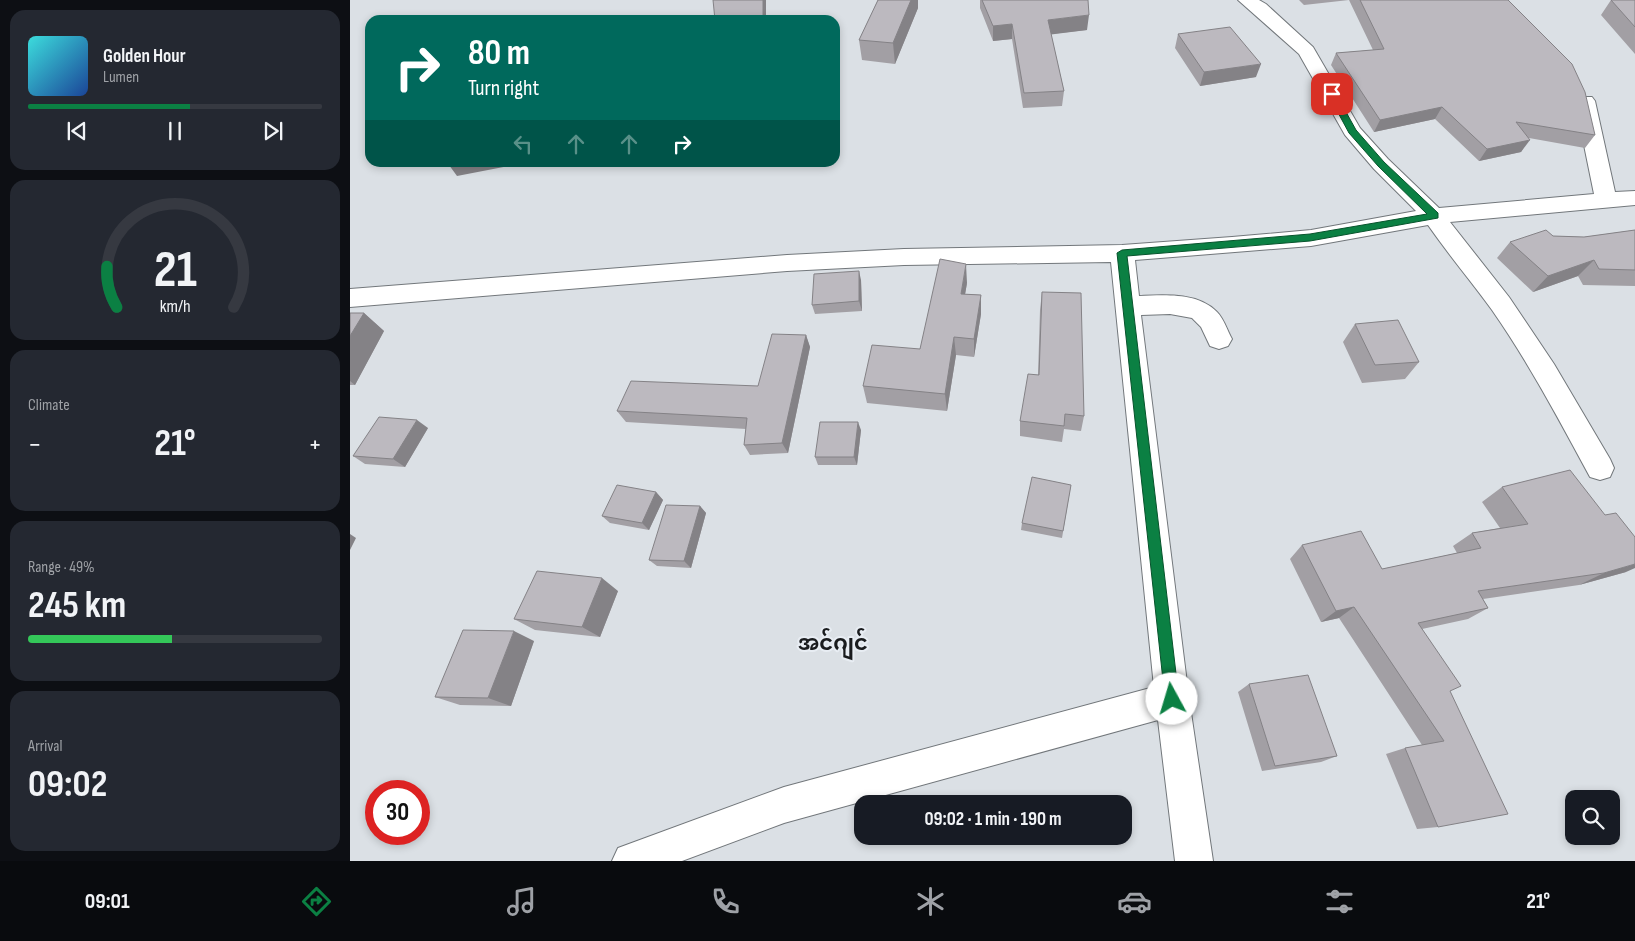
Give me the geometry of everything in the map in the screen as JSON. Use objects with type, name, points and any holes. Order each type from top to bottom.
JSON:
[{"type":"street","points":[[1247,0],[1260,8],[1307,51],[1352,131],[1381,164],[1434,216],[1465,260],[1500,303],[1545,371],[1600,468]]},
{"type":"street","points":[[1578,82],[1582,90],[1606,200]]},
{"type":"street","points":[[350,298],[787,263],[904,257],[1122,253],[1310,238],[1434,216],[1635,198]]},
{"type":"street","points":[[1122,253],[1172,699],[1194,861]]},
{"type":"street","points":[[1128,306],[1176,305],[1196,309],[1209,319],[1219,340]]},
{"type":"street","points":[[631,861],[784,804],[1172,699]]},
{"type":"building","points":[[713,0],[763,0],[763,15],[714,15]]},
{"type":"building","points":[[878,0],[911,0],[893,43],[859,40]]},
{"type":"building","points":[[982,0],[1088,0],[1089,15],[1048,20],[1064,91],[1024,93],[1012,24],[993,26]]},
{"type":"building","points":[[1360,0],[1508,0],[1572,64],[1585,92],[1595,135],[1516,122],[1530,140],[1487,149],[1442,107],[1380,120],[1336,53],[1384,49]]},
{"type":"building","points":[[1611,0],[1635,0],[1635,27]]},
{"type":"building","points":[[1230,27],[1261,64],[1204,72],[1178,34]]},
{"type":"building","points":[[1546,230],[1553,236],[1584,237],[1635,230],[1635,270],[1599,269],[1594,260],[1548,276],[1510,242]]},
{"type":"building","points":[[940,259],[966,264],[961,294],[981,295],[974,339],[954,337],[945,394],[863,386],[872,345],[920,349]]},
{"type":"building","points":[[859,271],[859,301],[812,305],[814,274]]},
{"type":"building","points":[[1042,292],[1081,293],[1084,416],[1065,414],[1064,426],[1020,421],[1028,374],[1039,375]]},
{"type":"building","points":[[350,313],[364,313],[350,336]]},
{"type":"building","points":[[1398,320],[1419,362],[1375,365],[1355,324]]},
{"type":"building","points":[[772,334],[806,335],[782,443],[744,445],[747,418],[617,411],[631,381],[758,386]]},
{"type":"building","points":[[379,417],[417,420],[393,459],[353,456]]},
{"type":"building","points":[[820,422],[858,422],[854,457],[815,457]]},
{"type":"building","points":[[1570,470],[1605,515],[1616,513],[1635,537],[1635,564],[1604,573],[1478,591],[1488,608],[1418,623],[1461,686],[1450,691],[1508,814],[1438,827],[1405,748],[1444,741],[1354,607],[1336,611],[1302,545],[1361,531],[1382,569],[1481,548],[1472,533],[1528,524],[1502,487]]},
{"type":"building","points":[[1032,477],[1071,485],[1063,531],[1022,523]]},
{"type":"building","points":[[617,485],[656,492],[642,523],[602,516]]},
{"type":"building","points":[[666,505],[700,506],[684,561],[649,560]]},
{"type":"building","points":[[537,571],[602,578],[582,627],[514,619]]},
{"type":"building","points":[[463,630],[514,631],[488,698],[435,697]]},
{"type":"building","points":[[1308,675],[1337,756],[1275,766],[1249,684]]},
{"type":"district","name":"အင်ဂျင်","points":[[833,643]]},
{"type":"route","points":[[1172,699],[1122,253],[1310,238],[1434,216],[1381,164],[1352,131],[1332,94]]}]
